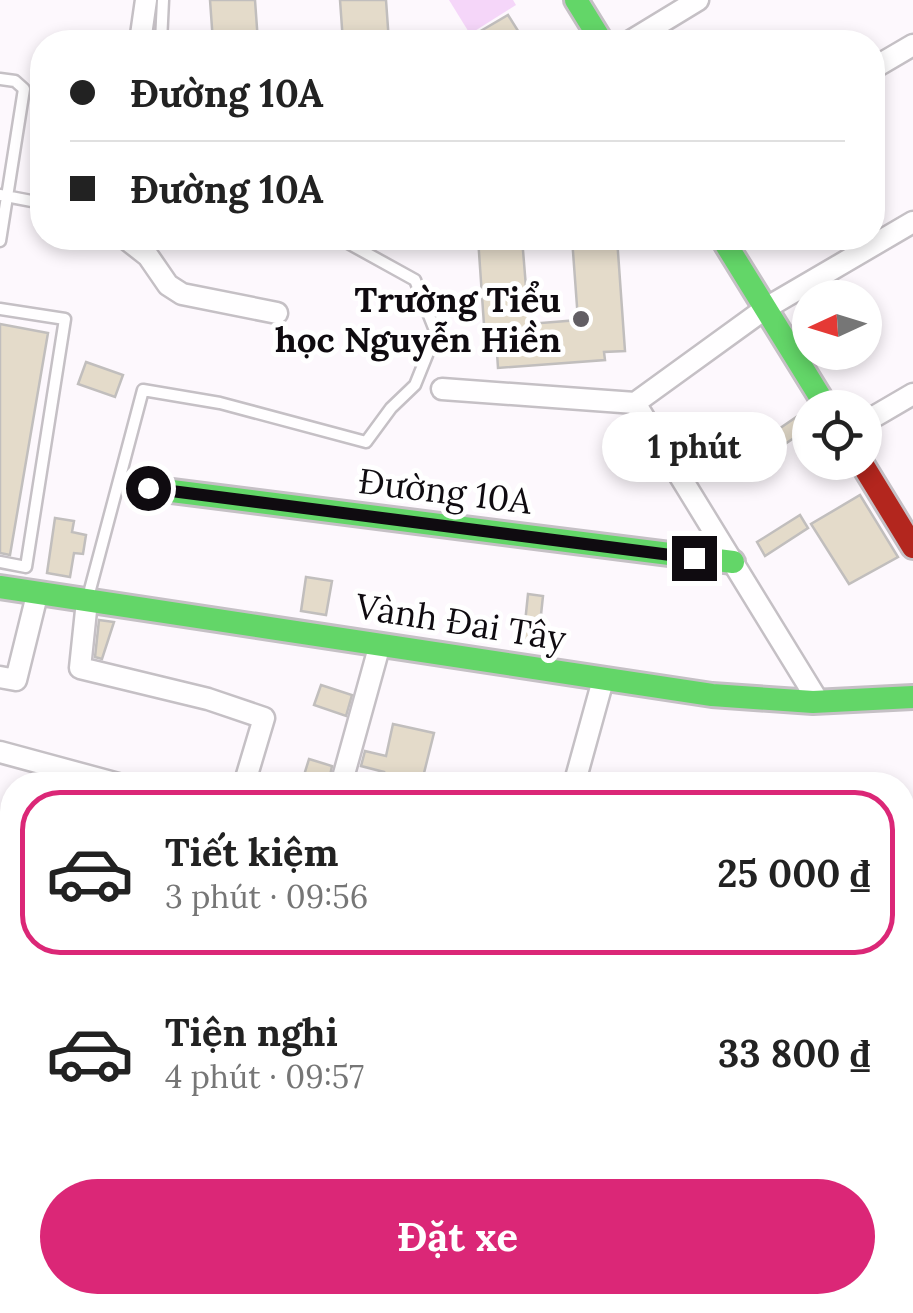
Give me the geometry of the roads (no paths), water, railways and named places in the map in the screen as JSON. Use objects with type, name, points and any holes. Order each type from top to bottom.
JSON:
[{"type":"street","points":[[142,30],[146,0]]},
{"type":"street","points":[[576,0],[595,30]]},
{"type":"street","points":[[649,30],[698,0]]},
{"type":"street","points":[[885,61],[913,45]]},
{"type":"street","points":[[885,238],[913,222]]},
{"type":"street","points":[[141,250],[168,285],[182,294],[277,314]]},
{"type":"street","points":[[730,250],[816,390]]},
{"type":"street","points":[[442,390],[635,403],[766,308],[865,250]]},
{"type":"street","points":[[882,412],[913,394]]},
{"type":"street","points":[[635,403],[818,702]]},
{"type":"street","points":[[872,480],[913,547]]},
{"type":"street","name":"Đường 10A","points":[[148,488],[733,562]]},
{"type":"street","name":"Vành Đai Tây","points":[[0,587],[603,680],[818,702],[913,697]]},
{"type":"street","points":[[0,676],[16,680],[37,595]]},
{"type":"street","points":[[87,601],[80,668],[208,699],[264,718],[248,772]]},
{"type":"street","points":[[345,772],[380,644]]},
{"type":"street","points":[[578,772],[603,680]]},
{"type":"street","points":[[0,752],[74,772]]},
{"type":"lane","points":[[162,30],[163,0]]},
{"type":"lane","points":[[0,79],[21,84],[24,89],[4,196],[0,241]]},
{"type":"lane","points":[[4,196],[30,201]]},
{"type":"lane","points":[[87,601],[143,390],[220,403],[366,442],[415,384],[436,332],[415,280],[361,250]]},
{"type":"lane","points":[[0,309],[65,319],[26,568],[0,562]]},
{"type":"place","name":"Trường Tiểu học Nguyễn Hiền","points":[[581,319]]}]
